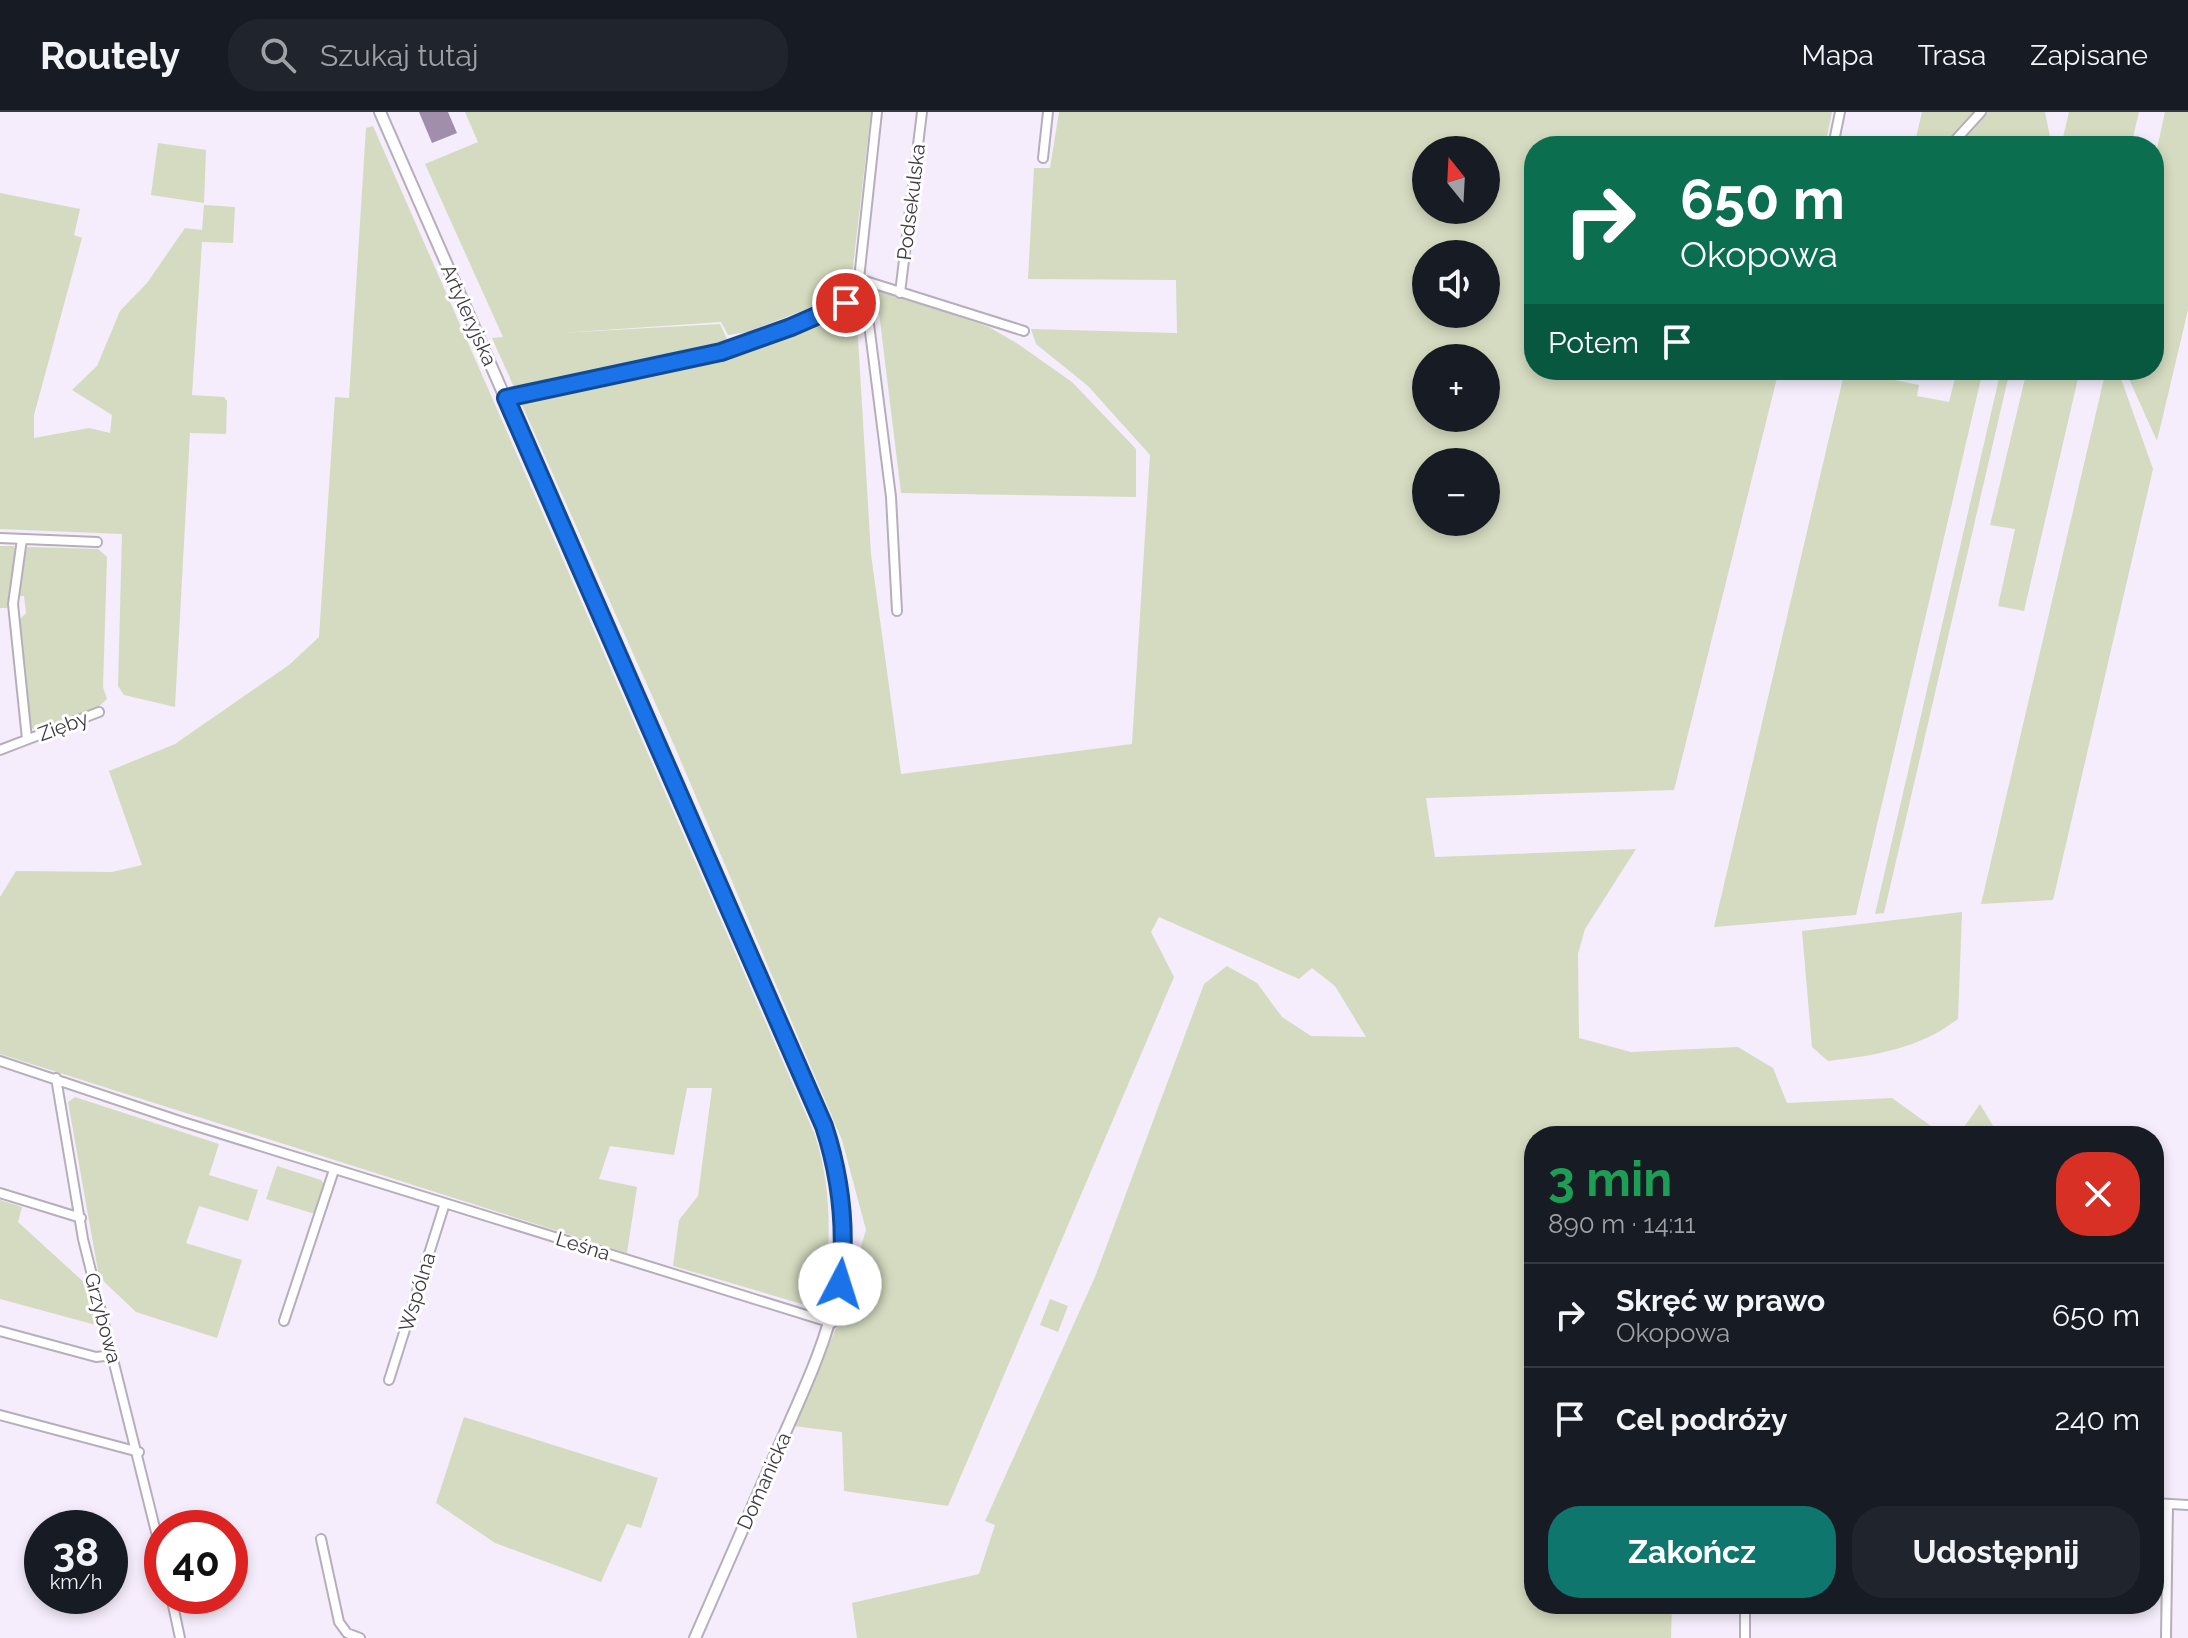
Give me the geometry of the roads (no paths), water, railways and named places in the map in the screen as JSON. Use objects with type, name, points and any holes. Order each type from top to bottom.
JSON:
[{"type":"street","name":"Artyleryjska","points":[[380,112],[824,1126],[836,1168],[844,1229],[842,1271],[832,1323]]},
{"type":"street","points":[[877,112],[859,279],[869,324],[891,497],[897,611]]},
{"type":"street","name":"Podsekulska","points":[[900,293],[922,112]]},
{"type":"street","points":[[1043,158],[1048,112]]},
{"type":"street","points":[[1835,136],[1840,112]]},
{"type":"street","points":[[1959,136],[1981,112]]},
{"type":"street","points":[[859,279],[1024,331]]},
{"type":"street","points":[[506,398],[721,352],[791,327],[846,303],[861,292]]},
{"type":"street","points":[[0,538],[97,542]]},
{"type":"street","name":"Zięby","points":[[22,539],[13,604],[27,739]]},
{"type":"street","name":"Zięby","points":[[0,750],[99,712]]},
{"type":"street","name":"Leśna","points":[[0,1061],[334,1170],[832,1323]]},
{"type":"street","name":"Grzybowa","points":[[56,1078],[81,1218],[152,1510]]},
{"type":"street","points":[[284,1321],[334,1170]]},
{"type":"street","points":[[0,1193],[81,1218]]},
{"type":"street","name":"Wspólna","points":[[389,1380],[445,1203]]},
{"type":"street","name":"Domanicka","points":[[695,1638],[832,1323]]},
{"type":"street","points":[[0,1331],[96,1357],[113,1355]]},
{"type":"street","points":[[0,1415],[139,1452]]},
{"type":"street","points":[[2164,1504],[2188,1505]]},
{"type":"street","points":[[2166,1638],[2168,1504]]},
{"type":"street","points":[[321,1539],[339,1622],[347,1633],[360,1638]]},
{"type":"street","points":[[175,1614],[180,1638]]},
{"type":"street","points":[[1745,1614],[1745,1638]]}]
